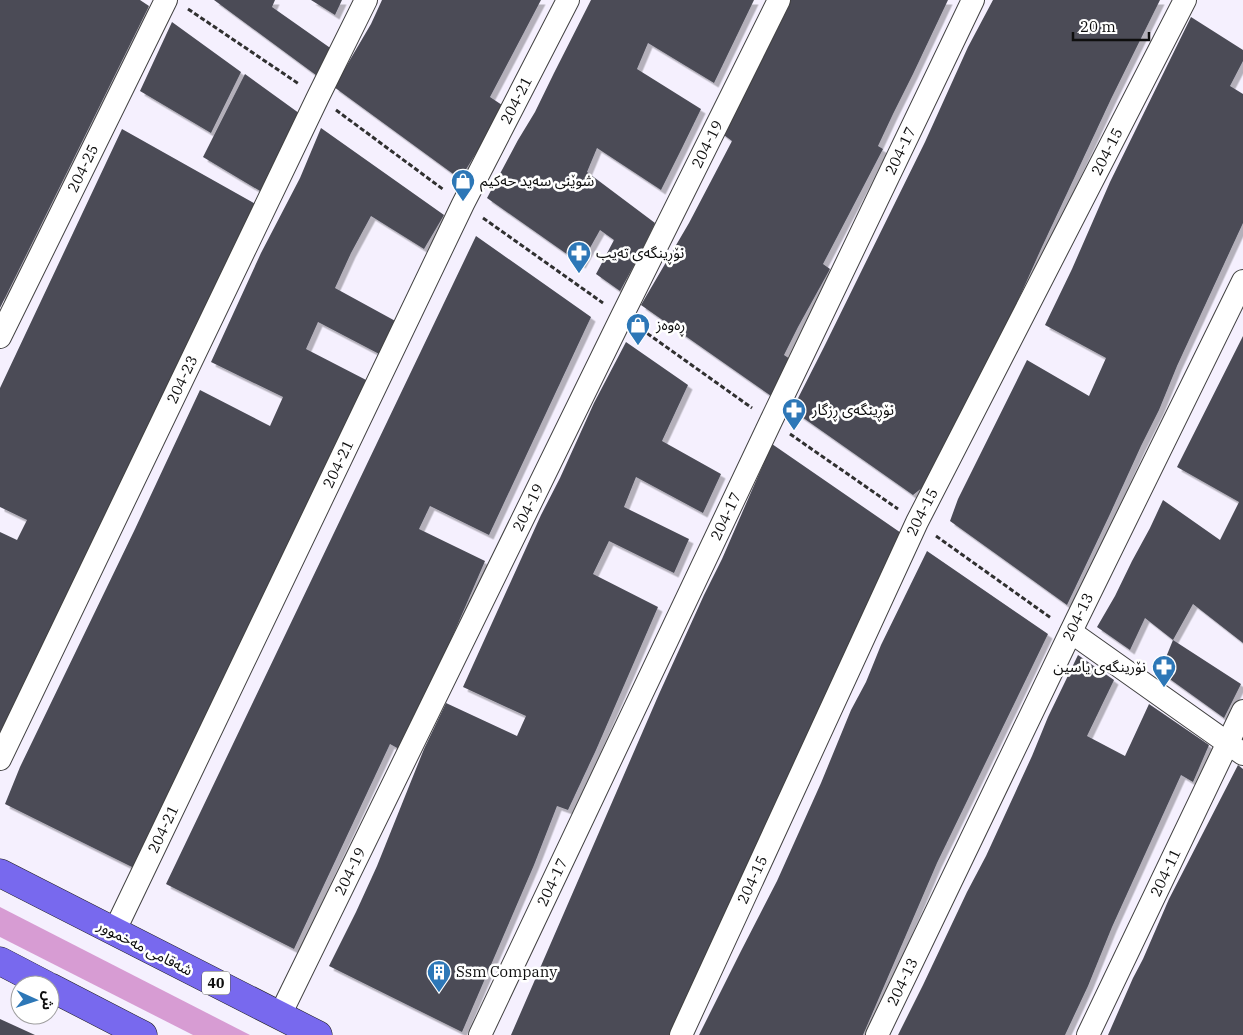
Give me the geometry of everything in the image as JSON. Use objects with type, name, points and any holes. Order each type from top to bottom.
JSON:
[{"type":"highway","name":"شەقامی مەخموور","points":[[0,873],[318,1035]]},
{"type":"highway","points":[[0,961],[27,975]]},
{"type":"highway","points":[[60,992],[143,1035]]},
{"type":"street","name":"204-23","points":[[0,759],[366,0]]},
{"type":"street","name":"204-21","points":[[114,932],[463,204],[568,0]]},
{"type":"street","name":"204-19","points":[[280,1016],[622,316],[779,0]]},
{"type":"street","name":"204-17","points":[[480,1035],[973,0]]},
{"type":"street","name":"204-15","points":[[681,1035],[917,522],[1186,0]]},
{"type":"street","name":"204-25","points":[[0,337],[175,3]]},
{"type":"street","name":"204-13","points":[[877,1035],[1243,281]]},
{"type":"street","points":[[1071,632],[1236,749]]},
{"type":"street","name":"204-11","points":[[1088,1035],[1236,749],[1243,711]]},
{"type":"path","points":[[175,3],[318,97],[463,204],[1071,632]]},
{"type":"shaded area","points":[[0,907],[250,1035],[193,1035],[0,937]]},
{"type":"building","points":[[0,0],[140,0],[149,6],[0,308]]},
{"type":"building","points":[[214,0],[275,0],[272,7],[336,52],[324,81]]},
{"type":"building","points":[[311,0],[342,0],[335,15]]},
{"type":"building","points":[[382,0],[541,0],[490,97],[505,107],[460,179],[334,87],[371,24]]},
{"type":"building","points":[[591,0],[754,0],[714,83],[648,43],[637,69],[701,109],[661,190],[597,148],[587,172],[655,223],[620,291],[596,274],[614,240],[600,230],[581,264],[487,198],[535,112]]},
{"type":"building","points":[[790,0],[948,0],[878,146],[883,149],[823,264],[830,269],[784,355],[790,359],[774,398],[641,305],[689,223],[732,141],[720,132]]},
{"type":"building","points":[[993,0],[1160,0],[1111,99],[1008,323],[933,479],[913,495],[792,410],[925,142],[968,47]]},
{"type":"building","points":[[1191,17],[1243,50],[1243,61],[1230,86],[1243,94],[1243,223],[1177,366],[1159,410],[1067,605],[950,521],[958,499],[1027,360],[1089,396],[1106,358],[1045,325],[1110,182]]},
{"type":"building","points":[[172,22],[241,72],[211,133],[140,91]]},
{"type":"building","points":[[245,74],[303,116],[265,194],[203,157]]},
{"type":"building","points":[[321,128],[444,215],[424,249],[371,216],[335,288],[399,323],[383,356],[318,322],[306,349],[370,382],[138,870],[5,804],[20,767],[200,390],[270,426],[283,397],[211,362],[261,253],[300,178]]},
{"type":"building","points":[[122,129],[259,206],[0,743],[0,532],[17,540],[27,520],[0,507],[0,388]]},
{"type":"building","points":[[476,236],[591,317],[489,535],[430,506],[419,529],[485,561],[447,649],[399,749],[390,744],[294,949],[166,884]]},
{"type":"building","points":[[1243,336],[1243,643],[1193,604],[1173,640],[1145,618],[1130,650],[1097,627],[1115,596],[1163,500],[1220,540],[1239,502],[1177,467]]},
{"type":"building","points":[[626,342],[688,385],[662,441],[721,474],[703,513],[636,477],[624,507],[689,539],[674,573],[609,541],[593,574],[658,607],[568,810],[557,806],[534,865],[462,1032],[329,966],[377,866],[424,749],[446,703],[517,736],[526,716],[463,687],[541,515],[594,403]]},
{"type":"building","points":[[772,444],[904,535],[670,1035],[511,1035],[659,694],[722,559]]},
{"type":"building","points":[[927,551],[1048,634],[937,863],[863,1035],[699,1035],[777,881],[851,710]]},
{"type":"building","points":[[1173,640],[1241,684],[1224,718],[1160,672]]},
{"type":"building","points":[[1078,655],[1114,680],[1087,736],[1125,756],[1149,704],[1209,745],[1193,782],[1181,775],[1065,1035],[898,1035],[986,856]]},
{"type":"building","points":[[1238,765],[1243,769],[1243,1035],[1108,1035],[1169,899]]},
{"type":"building","points":[[0,1019],[35,1035],[0,1035]]},
{"type":"place","name":"شوێنی سەید حەکیم","points":[[463,202]]},
{"type":"place","name":"نۆڕینگەی تەیب","points":[[579,274]]},
{"type":"place","name":"ڕەوەز","points":[[638,346]]},
{"type":"place","name":"نۆڕینگەی ڕزگار","points":[[794,431]]},
{"type":"place","name":"نۆرینگەی یاسین","points":[[1164,688]]},
{"type":"place","name":"Ssm Company","points":[[439,993]]}]
